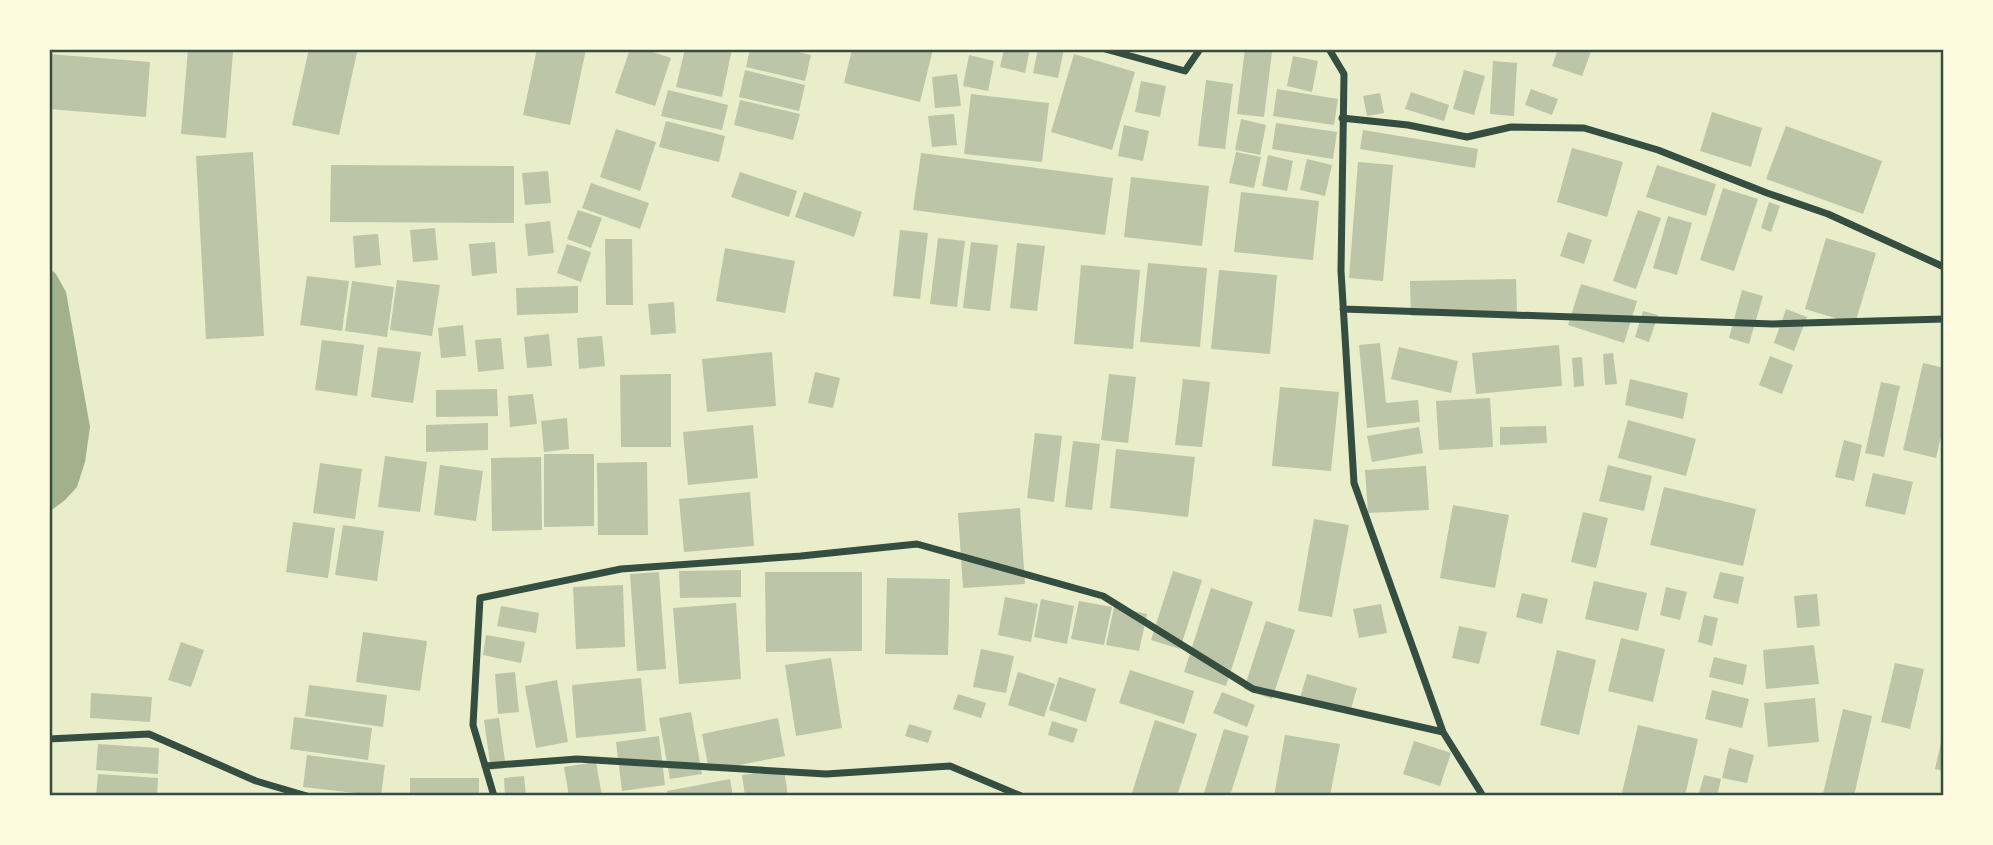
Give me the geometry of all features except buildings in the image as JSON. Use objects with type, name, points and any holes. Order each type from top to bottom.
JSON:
[{"type":"street","points":[[1105,49],[1185,71],[1200,49]]},
{"type":"street","points":[[1329,49],[1343,74],[1341,271],[1353,483],[1443,732],[1483,796]]},
{"type":"street","points":[[1342,118],[1408,125],[1467,137],[1511,127],[1584,128],[1658,149],[1767,193],[1828,214],[1944,267]]},
{"type":"street","points":[[1343,309],[1773,324],[1944,319]]},
{"type":"street","points":[[494,796],[473,725],[480,598],[621,569],[801,556],[917,544],[1103,596],[1253,689],[1443,732]]},
{"type":"street","points":[[49,739],[149,734],[256,781],[307,796]]},
{"type":"street","points":[[485,766],[577,759],[826,774],[950,766],[1021,796]]},
{"type":"shaded area","points":[[49,268],[56,274],[66,292],[90,427],[85,462],[77,487],[49,512]]}]
